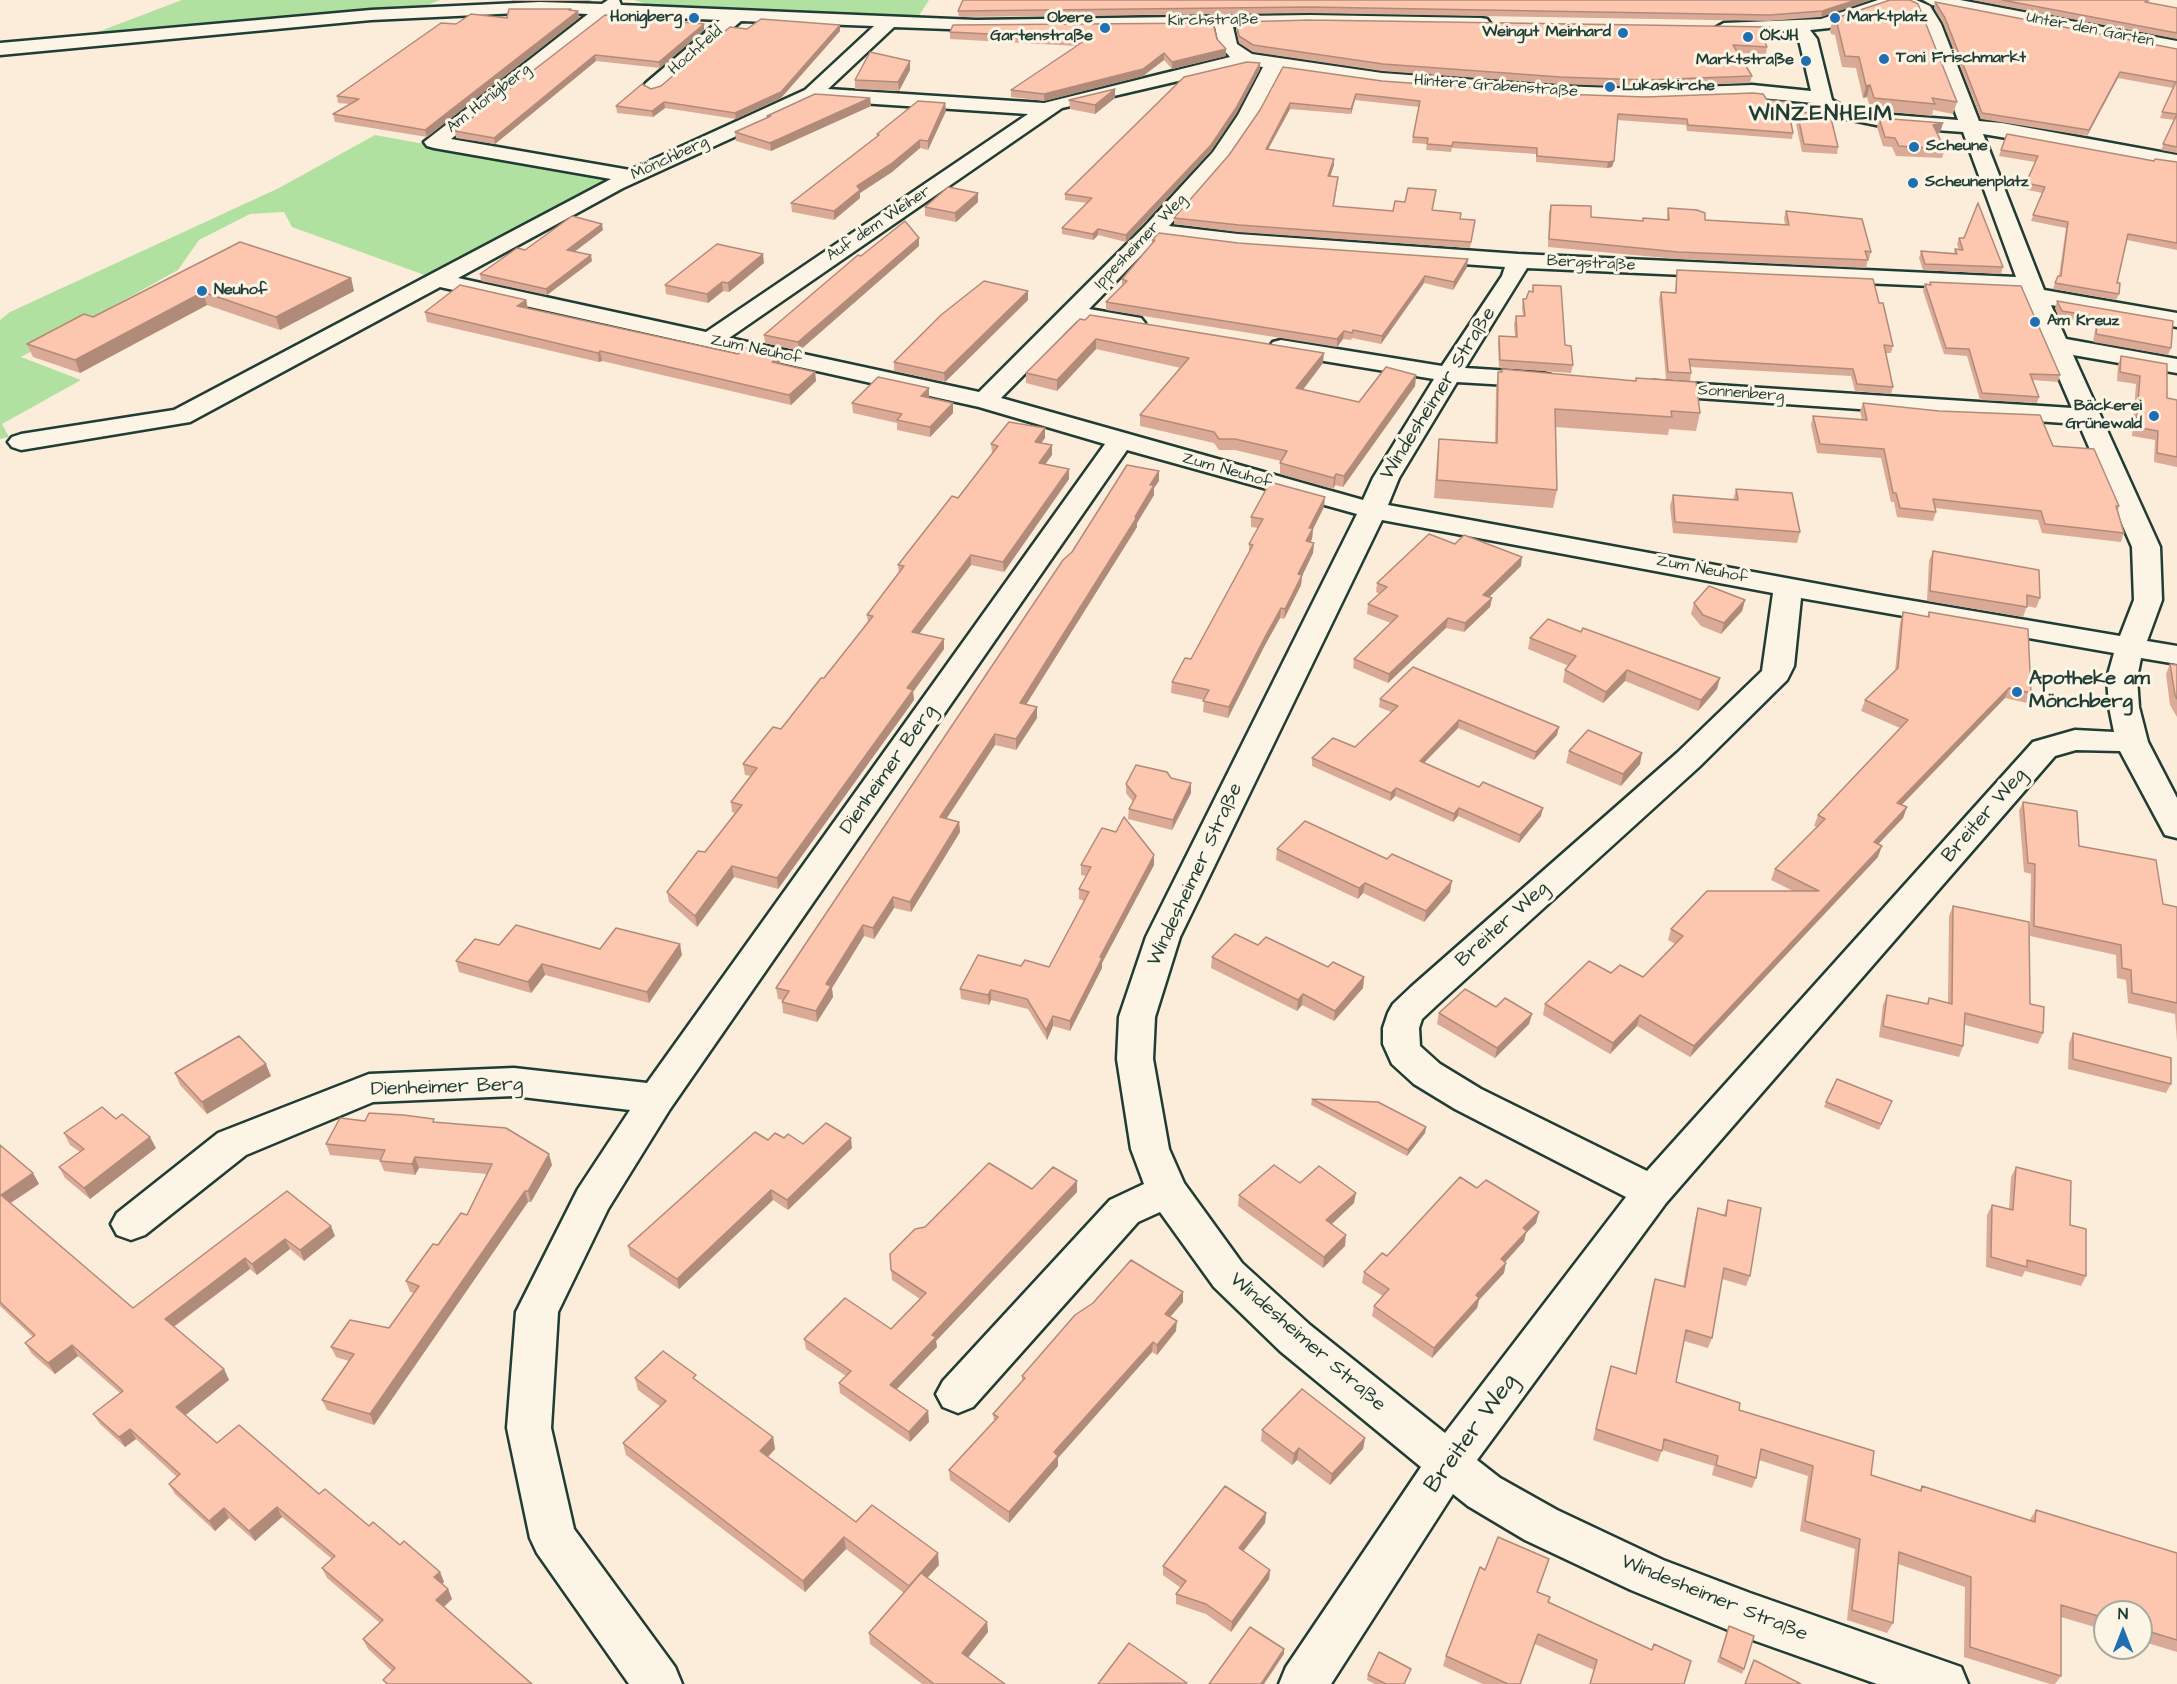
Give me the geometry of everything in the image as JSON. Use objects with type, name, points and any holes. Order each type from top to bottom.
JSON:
[{"type":"street","points":[[1215,0],[1215,21],[1228,45],[1235,53],[1247,59]]},
{"type":"street","points":[[1310,20],[1316,0]]},
{"type":"street","points":[[1902,0],[1927,14],[2032,290],[2139,530],[2148,558],[2148,600],[2130,647],[2122,678],[2124,707],[2132,742],[2177,827]]},
{"type":"street","name":"Unter den Gärten","points":[[1932,0],[2177,47]]},
{"type":"street","points":[[1706,28],[1798,27],[1842,20],[1883,1]]},
{"type":"street","points":[[1461,23],[1463,2]]},
{"type":"street","name":"Kirchstraße","points":[[0,49],[371,15],[563,3],[612,4],[738,15],[890,21],[936,15],[1023,25],[1310,20],[1494,24]]},
{"type":"street","name":"Am Honigberg","points":[[612,4],[434,142],[631,176]]},
{"type":"street","name":"Hochfeld","points":[[653,87],[738,15]]},
{"type":"street","name":"Mönchberg","points":[[21,442],[181,417],[631,176],[812,94],[890,21]]},
{"type":"street","points":[[1798,27],[1808,39],[1821,98]]},
{"type":"street","name":"Hintere Grabenstraße","points":[[1247,59],[1408,82],[1533,91],[1644,95],[1752,92],[1821,98],[1832,108],[1860,117],[1968,125],[2177,161]]},
{"type":"street","name":"Auf dem Weiher","points":[[710,340],[1048,109],[1072,99],[1247,59]]},
{"type":"street","name":"Ippesheimer Weg","points":[[984,401],[1153,231],[1238,132],[1274,64]]},
{"type":"street","name":"Auf dem Weiher","points":[[812,94],[1048,109]]},
{"type":"street","name":"Bergstraße","points":[[1153,231],[1238,241],[1518,261],[2032,290],[2177,320]]},
{"type":"street","name":"Windesheimer Straße","points":[[1518,261],[1513,276],[1449,374],[1386,478],[1360,539],[1163,937],[1149,974],[1137,1017],[1135,1059],[1150,1149],[1167,1191],[1228,1275],[1295,1338],[1484,1492],[1541,1525],[1647,1575],[1750,1616],[1944,1684]]},
{"type":"street","name":"Zum Neuhof","points":[[437,280],[984,401],[1314,496],[1372,510],[2177,655]]},
{"type":"street","points":[[1072,313],[1153,326]]},
{"type":"street","points":[[1257,343],[1449,374],[1568,382]]},
{"type":"street","points":[[2057,345],[2177,366]]},
{"type":"street","name":"Sonnenberg","points":[[1627,386],[2090,417]]},
{"type":"street","name":"Dienheimer Berg","points":[[658,1684],[553,1538],[529,1428],[537,1312],[592,1200],[657,1099],[1121,440]]},
{"type":"street","name":"Breiter Weg","points":[[1652,1192],[1468,1099],[1427,1074],[1405,1054],[1401,1044],[1401,1028],[1406,1012],[1688,760],[1776,674],[1788,586]]},
{"type":"street","name":"Breiter Weg","points":[[1303,1684],[1448,1464],[1652,1192],[2044,749],[2057,743],[2075,740],[2132,742]]},
{"type":"street","name":"Dienheimer Berg","points":[[131,1224],[232,1144],[369,1088],[514,1082],[657,1099]]},
{"type":"street","points":[[958,1394],[1124,1211],[1167,1191]]},
{"type":"green space","points":[[182,0],[440,0],[425,6],[87,36]]},
{"type":"green space","points":[[634,0],[929,0],[918,17],[646,4]]},
{"type":"green space","points":[[375,135],[612,178],[430,277],[292,227],[284,212],[250,214],[199,240],[178,270],[21,357],[81,380],[2,424],[9,437],[0,439],[0,320],[10,312],[279,188]]},
{"type":"building","points":[[963,0],[1856,0],[1822,11],[1770,15],[1310,7],[958,11]]},
{"type":"building","points":[[1890,0],[1910,0],[1918,4],[1957,102],[1932,98],[1935,104],[1874,98],[1870,85],[1866,86],[1859,57],[1845,56],[1837,23],[1834,23],[1833,19]]},
{"type":"building","points":[[2002,0],[2147,0],[2145,2],[2177,8],[2177,33]]},
{"type":"building","points":[[1935,2],[2177,49],[2177,114],[2162,112],[2176,82],[2120,72],[2089,130],[1982,113],[1945,18]]},
{"type":"building","points":[[509,9],[578,11],[425,130],[333,114],[359,99],[337,96],[441,23],[456,24],[471,14],[507,18]]},
{"type":"building","points":[[605,15],[704,24],[659,62],[595,55],[494,138],[455,131]]},
{"type":"building","points":[[761,19],[840,25],[781,92],[735,113],[664,102],[652,111],[616,106],[642,84],[651,89],[661,86],[730,27],[747,29]]},
{"type":"building","points":[[1311,20],[1770,27],[1772,35],[1762,35],[1767,47],[1733,45],[1752,76],[1645,80],[1560,77],[1383,64],[1253,45],[1239,36],[1236,22]]},
{"type":"building","points":[[1213,23],[1217,39],[1226,49],[1172,62],[1164,53],[1143,69],[1044,94],[1011,90],[1087,39],[950,32],[953,25]]},
{"type":"building","points":[[870,52],[910,61],[898,82],[855,80]]},
{"type":"building","points":[[1247,62],[1260,63],[1236,108],[1211,145],[1126,235],[1098,229],[1093,234],[1062,228],[1092,198],[1065,194],[1184,77]]},
{"type":"building","points":[[1283,67],[1382,81],[1560,94],[1645,97],[1763,94],[1767,100],[1787,102],[1793,133],[1688,125],[1687,119],[1618,114],[1614,161],[1608,162],[1537,156],[1537,148],[1453,142],[1452,146],[1427,144],[1428,138],[1413,137],[1420,101],[1356,94],[1351,109],[1290,103],[1266,149],[1334,159],[1328,176],[1338,177],[1333,206],[1393,211],[1395,201],[1405,202],[1408,188],[1436,190],[1432,210],[1461,213],[1460,219],[1475,220],[1471,242],[1174,218],[1229,155],[1260,110]]},
{"type":"building","points":[[1115,89],[1095,105],[1069,100]]},
{"type":"building","points":[[815,94],[870,98],[770,143],[735,132],[771,116],[767,116]]},
{"type":"building","points":[[918,101],[945,103],[928,141],[920,140],[891,164],[857,186],[860,190],[834,211],[791,203],[879,135],[877,134]]},
{"type":"building","points":[[1797,112],[1830,114],[1838,147],[1804,144]]},
{"type":"building","points":[[2177,114],[2177,147],[2163,144]]},
{"type":"building","name":"Scheune","points":[[1879,118],[1943,123],[1933,125],[1945,149],[1899,146],[1895,138],[1885,137]]},
{"type":"building","points":[[2007,134],[2154,161],[2155,159],[2177,162],[2177,243],[2128,234],[2117,283],[2120,283],[2119,294],[2055,283],[2058,276],[2061,276],[2068,222],[2033,215],[2045,187],[2026,183],[2038,156],[2001,150]]},
{"type":"building","points":[[948,187],[978,193],[955,213],[925,207]]},
{"type":"building","points":[[1978,203],[2003,267],[1925,264],[1921,251],[1957,254],[1955,249],[1963,250],[1959,238],[1964,238]]},
{"type":"building","points":[[1551,205],[1591,206],[1591,217],[1643,221],[1643,218],[1669,220],[1668,208],[1697,210],[1705,213],[1705,220],[1789,225],[1786,211],[1862,219],[1871,252],[1865,251],[1868,260],[1678,252],[1549,239]]},
{"type":"building","points":[[572,216],[602,224],[567,250],[591,255],[546,289],[480,274],[517,248],[525,250]]},
{"type":"building","points":[[905,221],[919,238],[798,342],[764,335],[858,255],[861,256]]},
{"type":"building","points":[[1159,233],[1238,243],[1468,259],[1454,282],[1425,276],[1382,336],[1353,330],[1352,333],[1344,331],[1337,339],[1106,302],[1127,281],[1122,279]]},
{"type":"building","points":[[240,242],[351,278],[276,317],[203,292],[75,360],[27,344],[84,314],[93,317]]},
{"type":"building","points":[[717,244],[763,254],[728,283],[722,282],[707,294],[665,285]]},
{"type":"building","points":[[1677,270],[1873,279],[1879,303],[1883,303],[1893,346],[1884,345],[1893,387],[1857,384],[1853,369],[1689,359],[1691,373],[1668,372],[1661,292],[1676,293]]},
{"type":"building","points":[[984,281],[1028,291],[944,373],[894,362],[941,315]]},
{"type":"building","points":[[1930,282],[2021,286],[2060,375],[2030,374],[2039,397],[1982,393],[1969,349],[1946,348],[1925,284],[1931,285]]},
{"type":"building","points":[[460,285],[526,300],[517,306],[738,354],[746,348],[780,356],[772,362],[815,372],[789,395],[425,312]]},
{"type":"building","points":[[1533,285],[1561,286],[1565,345],[1571,346],[1573,365],[1500,360],[1499,336],[1517,337],[1516,316],[1525,316],[1523,299],[1526,299],[1529,291],[1533,292]]},
{"type":"building","points":[[2057,301],[2173,321],[2171,348],[2096,334],[2098,317],[2062,311]]},
{"type":"building","points":[[1090,315],[1324,353],[1296,388],[1359,402],[1386,367],[1416,375],[1344,476],[1336,474],[1334,478],[1280,463],[1287,451],[1235,439],[1219,439],[1214,432],[1140,415],[1189,358],[1096,339],[1057,380],[1026,373],[1080,319],[1085,320]]},
{"type":"building","points":[[2121,356],[2167,364],[2167,398],[2177,400],[2177,457],[2157,453],[2158,431],[2136,427],[2140,376],[2120,372]]},
{"type":"building","points":[[1502,369],[1636,381],[1636,378],[1696,382],[1700,413],[1671,411],[1672,417],[1555,409],[1557,490],[1437,480],[1439,439],[1497,443],[1498,372],[1502,372]]},
{"type":"building","points":[[878,377],[929,388],[921,396],[953,403],[930,427],[897,420],[902,414],[852,403]]},
{"type":"building","points":[[1863,403],[1939,411],[2040,415],[2053,446],[2094,449],[2119,506],[2116,506],[2124,533],[2045,524],[2041,511],[1933,499],[1936,512],[1900,508],[1896,493],[1893,493],[1884,449],[1820,444],[1813,416],[1867,420]]},
{"type":"building","points":[[1009,422],[1045,428],[1035,442],[1052,445],[1039,463],[1069,469],[1003,562],[971,555],[912,632],[944,639],[907,688],[913,690],[777,878],[732,866],[695,916],[667,892],[698,851],[705,852],[742,805],[731,802],[757,768],[743,764],[773,727],[781,729],[873,616],[867,615],[904,566],[898,565],[952,496],[958,498],[998,446],[991,444]]},
{"type":"building","points":[[1127,465],[1159,471],[1150,485],[1154,485],[1135,517],[1137,517],[1020,703],[1037,707],[1016,739],[995,734],[940,817],[959,822],[910,902],[893,897],[873,928],[863,925],[826,984],[831,986],[816,1011],[782,1002],[789,991],[776,988],[1063,560],[1072,552]]},
{"type":"building","points":[[1270,482],[1325,497],[1309,528],[1313,528],[1306,541],[1314,543],[1298,574],[1302,575],[1285,609],[1281,608],[1229,707],[1203,701],[1209,690],[1172,682],[1185,658],[1191,659],[1253,545],[1249,544],[1263,519],[1251,517]]},
{"type":"building","points":[[1736,489],[1792,493],[1800,532],[1675,522],[1673,495],[1738,500]]},
{"type":"building","points":[[1429,534],[1455,544],[1464,535],[1522,557],[1483,595],[1492,598],[1465,623],[1448,618],[1389,674],[1354,659],[1398,616],[1368,604],[1387,587],[1377,583]]},
{"type":"building","points":[[1933,551],[2039,570],[2040,598],[2027,595],[2027,607],[1930,591]]},
{"type":"building","points":[[1709,586],[1745,600],[1724,623],[1703,615],[1694,603]]},
{"type":"building","points":[[1903,612],[1929,617],[1929,612],[2028,629],[2031,693],[2009,688],[1897,803],[1907,807],[1874,842],[1882,846],[1694,1046],[1640,1015],[1613,1043],[1545,1004],[1589,961],[1611,973],[1620,965],[1643,977],[1683,936],[1671,929],[1707,891],[1819,891],[1775,869],[1825,819],[1818,815],[1908,720],[1865,700],[1898,668]]},
{"type":"building","points":[[1548,619],[1581,632],[1583,628],[1720,678],[1701,700],[1627,670],[1606,692],[1565,670],[1576,656],[1530,638]]},
{"type":"building","points":[[2170,664],[2177,665],[2177,699],[2175,695]]},
{"type":"building","points":[[1413,667],[1559,727],[1536,752],[1459,720],[1420,761],[1479,787],[1483,782],[1543,808],[1520,835],[1459,808],[1454,814],[1396,788],[1391,793],[1312,758],[1333,738],[1355,747],[1398,706],[1380,699]]},
{"type":"building","points":[[1588,730],[1642,753],[1623,774],[1569,751]]},
{"type":"building","points":[[1136,765],[1167,772],[1171,778],[1191,783],[1173,820],[1129,809],[1136,796],[1126,784]]},
{"type":"building","points":[[2023,802],[2077,811],[2079,846],[2156,860],[2163,904],[2177,907],[2177,1003],[2132,993],[2131,970],[2122,968],[2121,945],[2034,926],[2035,864],[2028,863]]},
{"type":"building","points":[[1124,817],[1154,855],[1100,957],[1102,958],[1070,1021],[1053,1016],[1046,1030],[1027,999],[991,990],[988,995],[960,989],[978,955],[1021,966],[1025,960],[1049,967],[1089,892],[1079,889],[1091,867],[1081,865],[1102,828],[1116,832]]},
{"type":"building","points":[[1305,821],[1387,859],[1392,854],[1452,881],[1426,911],[1365,883],[1359,888],[1277,849]]},
{"type":"building","points":[[1953,906],[2029,922],[2030,1004],[2044,1007],[2043,1033],[1965,1013],[1963,1046],[1883,1026],[1887,995],[1928,1004],[1929,998],[1952,1004]]},
{"type":"building","points":[[516,925],[600,949],[616,928],[680,944],[647,992],[542,964],[528,982],[456,961],[475,939],[499,945]]},
{"type":"building","points":[[1235,934],[1258,945],[1266,937],[1328,967],[1333,962],[1364,977],[1335,1011],[1303,994],[1298,1000],[1212,957]]},
{"type":"building","points":[[1465,989],[1496,1007],[1505,998],[1532,1014],[1497,1048],[1439,1013]]},
{"type":"building","points":[[2073,1033],[2171,1058],[2171,1084],[2073,1059]]},
{"type":"building","points":[[239,1036],[266,1064],[202,1102],[175,1073]]},
{"type":"building","points":[[1837,1079],[1892,1101],[1881,1124],[1826,1102]]},
{"type":"building","points":[[1312,1099],[1378,1102],[1426,1127],[1408,1150]]},
{"type":"building","points":[[102,1107],[116,1119],[122,1114],[150,1137],[84,1188],[59,1167],[84,1149],[64,1133]]},
{"type":"building","points":[[369,1113],[434,1119],[433,1122],[506,1128],[549,1154],[528,1191],[525,1191],[370,1414],[322,1400],[354,1354],[331,1347],[350,1320],[389,1328],[419,1286],[406,1281],[433,1244],[438,1245],[461,1213],[467,1215],[492,1164],[415,1157],[412,1164],[380,1161],[385,1150],[326,1144],[340,1118],[365,1121]]},
{"type":"building","points":[[826,1123],[851,1138],[787,1200],[771,1190],[677,1279],[628,1246],[755,1132],[768,1140],[775,1133],[784,1138],[788,1134],[803,1144]]},
{"type":"building","points":[[0,1145],[33,1173],[1,1195],[133,1308],[287,1191],[331,1226],[300,1250],[285,1239],[252,1264],[245,1258],[165,1319],[224,1369],[176,1407],[217,1443],[239,1425],[319,1494],[325,1489],[369,1526],[373,1522],[400,1545],[404,1541],[440,1572],[434,1577],[448,1589],[436,1600],[532,1684],[388,1684],[383,1680],[395,1668],[363,1639],[383,1620],[322,1568],[335,1556],[277,1507],[249,1531],[224,1508],[209,1521],[169,1484],[180,1474],[130,1429],[119,1437],[93,1414],[123,1391],[72,1345],[48,1363],[25,1343],[35,1335],[0,1302]]},
{"type":"building","points":[[989,1163],[1032,1189],[1053,1167],[1077,1181],[932,1335],[936,1337],[890,1385],[928,1411],[909,1432],[839,1383],[851,1371],[804,1339],[845,1298],[891,1329],[926,1293],[891,1270],[890,1254],[915,1229],[925,1227]]},
{"type":"building","points":[[1274,1165],[1300,1183],[1319,1166],[1356,1193],[1326,1220],[1346,1235],[1324,1257],[1239,1195]]},
{"type":"building","points":[[2016,1167],[2071,1181],[2070,1225],[2086,1229],[2086,1276],[2027,1260],[2027,1267],[1991,1257],[1992,1205],[2013,1210]]},
{"type":"building","points":[[1460,1177],[1477,1188],[1486,1180],[1539,1212],[1523,1228],[1527,1231],[1501,1259],[1506,1263],[1476,1295],[1479,1298],[1434,1348],[1374,1306],[1389,1289],[1364,1272],[1382,1253],[1387,1256]]},
{"type":"building","points":[[1728,1200],[1761,1208],[1750,1276],[1724,1268],[1712,1338],[1686,1330],[1676,1382],[1740,1403],[1739,1410],[1874,1451],[1871,1475],[1921,1491],[1922,1486],[2035,1522],[2036,1510],[2177,1553],[2177,1640],[2153,1633],[2153,1600],[2093,1600],[2093,1614],[2061,1605],[2061,1676],[1970,1647],[1971,1577],[1899,1552],[1893,1623],[1852,1610],[1860,1539],[1805,1521],[1813,1466],[1761,1449],[1756,1478],[1716,1465],[1718,1456],[1664,1439],[1662,1451],[1596,1429],[1611,1366],[1636,1374],[1655,1279],[1685,1287],[1698,1208],[1726,1216]]},
{"type":"building","points":[[1131,1260],[1183,1292],[1165,1314],[1177,1321],[1157,1345],[1153,1342],[1054,1452],[1058,1456],[1009,1512],[949,1470],[998,1417],[993,1414],[1025,1378],[1022,1376],[1075,1315],[1093,1303]]},
{"type":"building","points":[[663,1351],[696,1375],[693,1378],[773,1437],[760,1451],[856,1522],[872,1505],[938,1553],[909,1586],[844,1537],[803,1581],[623,1443],[666,1401],[635,1378]]},
{"type":"building","points":[[1302,1389],[1365,1438],[1332,1474],[1299,1448],[1294,1454],[1262,1430]]},
{"type":"building","points":[[1225,1486],[1266,1513],[1239,1548],[1270,1570],[1232,1622],[1206,1604],[1176,1594],[1186,1581],[1163,1566]]},
{"type":"building","points":[[1498,1537],[1549,1559],[1537,1592],[1550,1597],[1548,1602],[1652,1650],[1654,1644],[1691,1661],[1684,1684],[1590,1684],[1597,1660],[1538,1634],[1520,1684],[1508,1684],[1446,1656],[1480,1567],[1485,1570]]},
{"type":"building","points":[[921,1573],[987,1622],[962,1653],[1005,1684],[934,1684],[869,1633]]},
{"type":"building","points":[[1729,1626],[1754,1636],[1744,1669],[1720,1657]]},
{"type":"building","points":[[1250,1627],[1284,1649],[1261,1684],[1209,1684]]},
{"type":"building","points":[[1129,1643],[1187,1683],[1098,1684]]},
{"type":"building","points":[[1379,1652],[1411,1669],[1404,1684],[1386,1684],[1368,1675]]},
{"type":"building","points":[[1754,1660],[1801,1684],[1745,1684]]},
{"type":"place","name":"Honigberg","points":[[694,18]]},
{"type":"place","name":"Marktplatz","points":[[1835,18]]},
{"type":"place","name":"Obere Gartenstraße","points":[[1105,28]]},
{"type":"place","name":"Weingut Meinhard","points":[[1623,33]]},
{"type":"place","name":"ÖKJH","points":[[1748,37]]},
{"type":"place","name":"Toni Frischmarkt","points":[[1884,59]]},
{"type":"place","name":"Marktstraße","points":[[1806,61]]},
{"type":"place","name":"Lukaskirche","points":[[1610,87]]},
{"type":"place","name":"Scheune","points":[[1914,147]]},
{"type":"place","name":"Scheunenplatz","points":[[1913,183]]},
{"type":"place","name":"Neuhof","points":[[202,291]]},
{"type":"place","name":"Am Kreuz","points":[[2035,322]]},
{"type":"place","name":"Bäckerei Grünewald","points":[[2154,416]]},
{"type":"place","name":"Apotheke am Mönchberg","points":[[2017,692]]},
{"type":"district","name":"WINZENHEIM","points":[[1821,115]]}]
